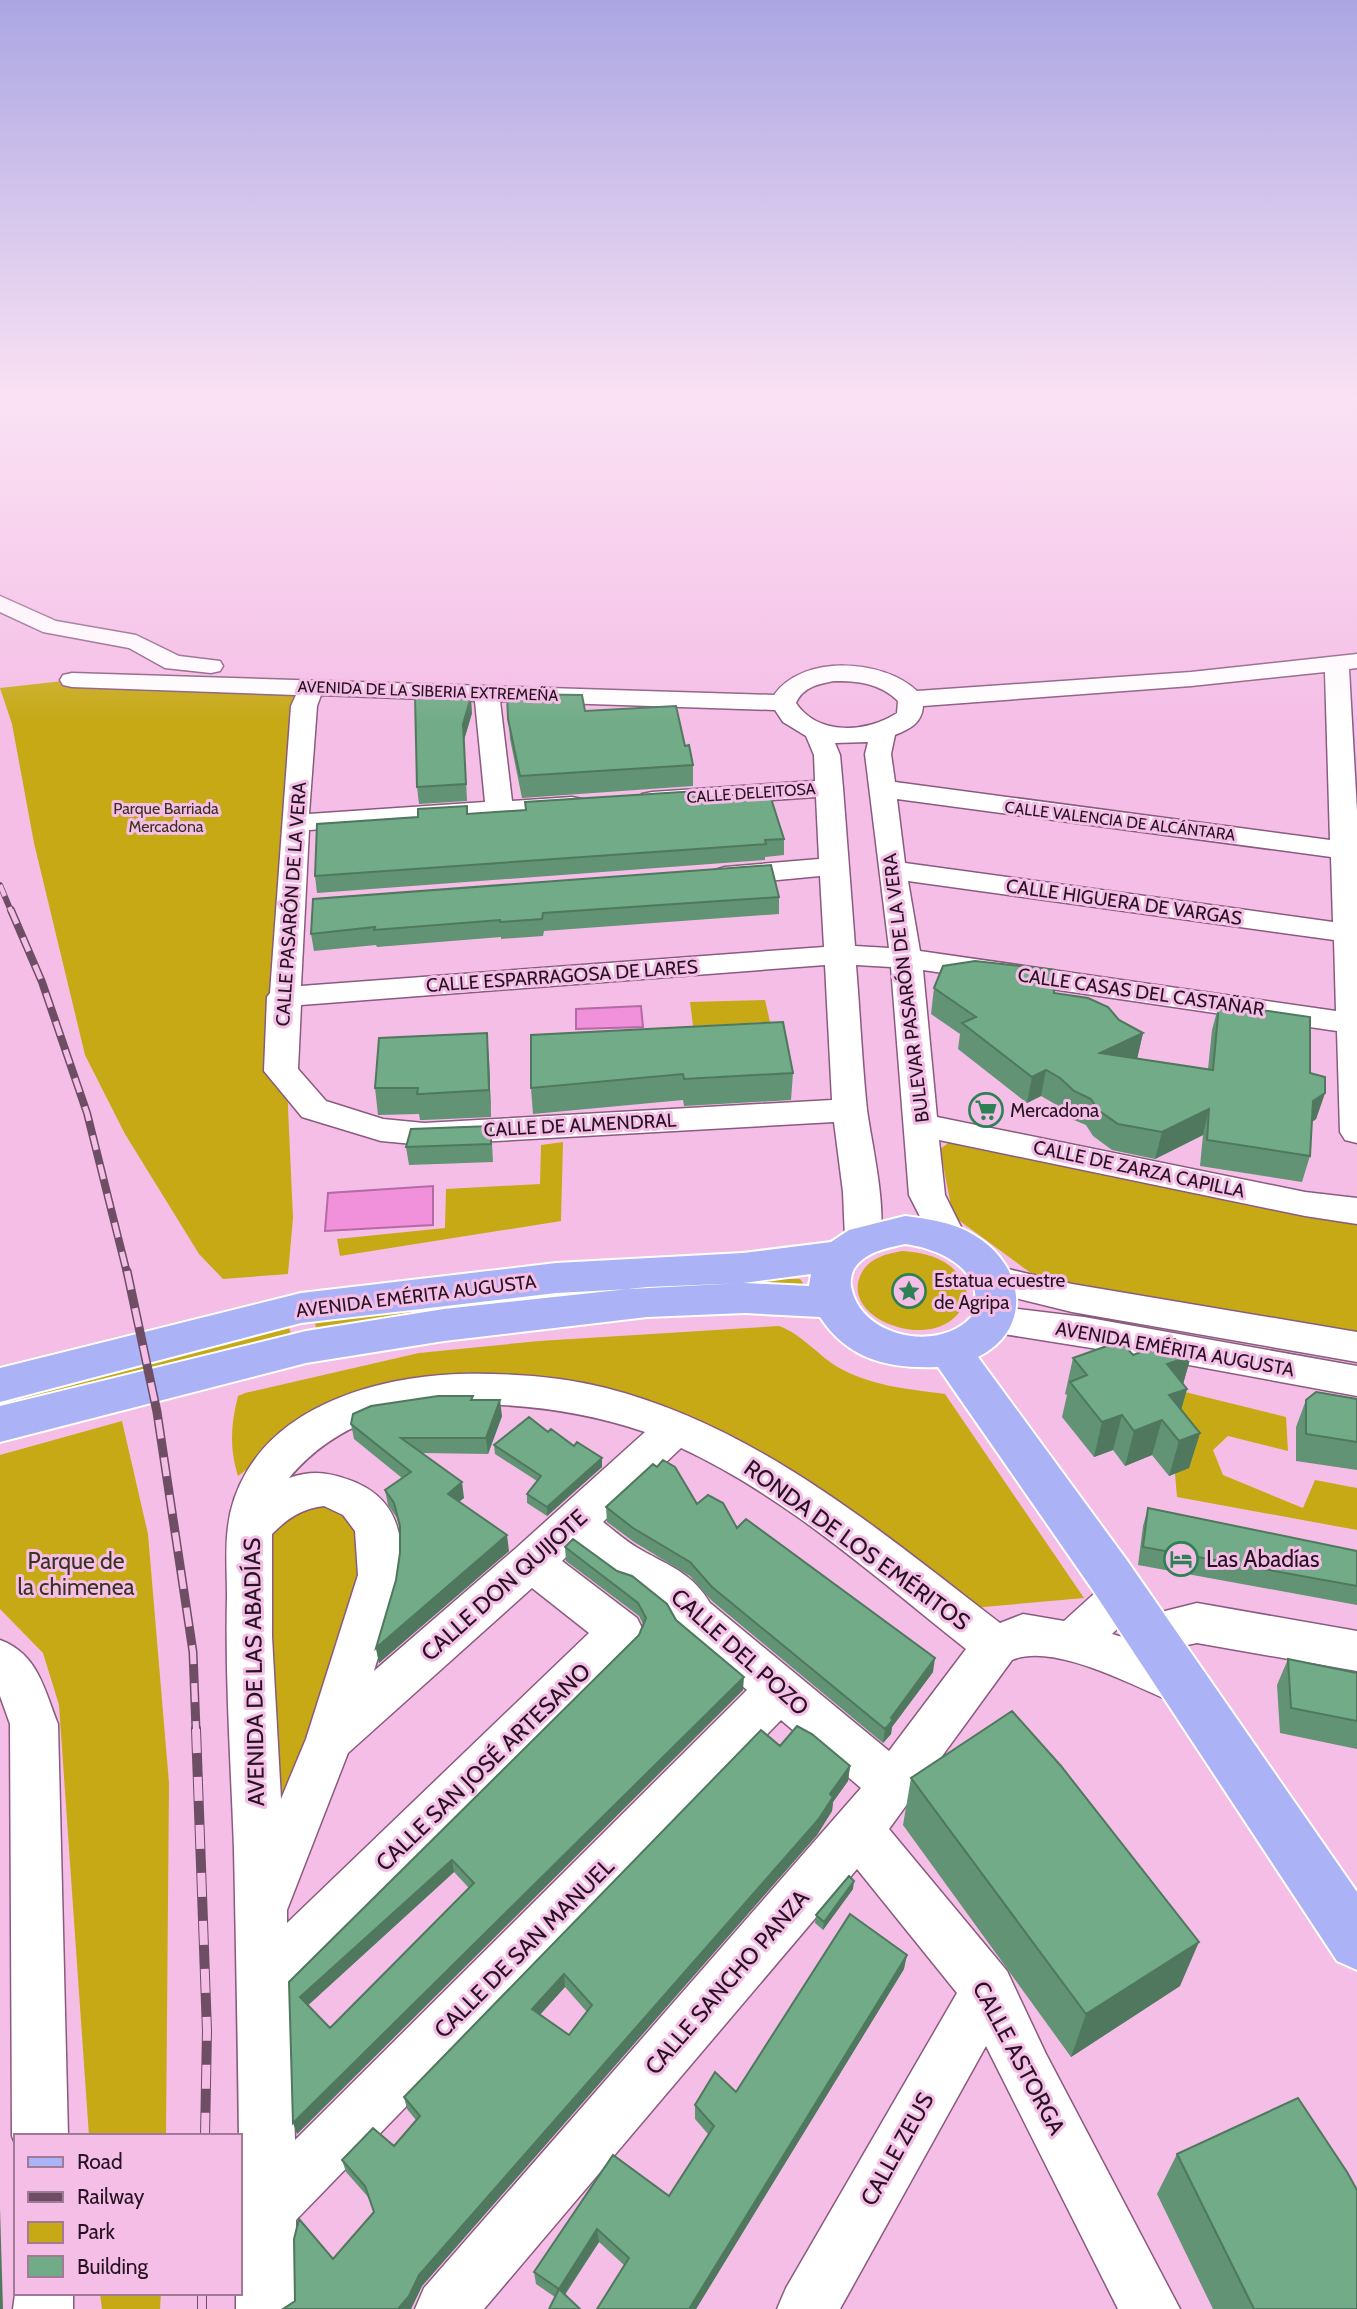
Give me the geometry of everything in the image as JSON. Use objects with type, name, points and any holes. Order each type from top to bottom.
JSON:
[{"type":"main road","points":[[905,1230],[949,1239],[977,1256],[995,1280],[998,1301],[992,1320],[982,1333],[967,1343],[949,1350],[925,1354],[900,1352],[876,1345],[848,1326],[831,1302],[829,1278],[851,1247],[883,1233],[905,1230]]},
{"type":"main road","name":"AVENIDA EMÉRITA AUGUSTA","points":[[0,1385],[301,1308],[543,1280],[652,1271],[743,1268],[851,1247]]},
{"type":"main road","name":"AVENIDA EMÉRITA AUGUSTA","points":[[0,1424],[306,1348],[444,1325],[647,1303],[745,1298],[831,1302]]},
{"type":"main road","points":[[949,1350],[1136,1614],[1357,1941]]},
{"type":"street","points":[[0,603],[51,627],[136,642],[174,663],[260,670],[271,674],[270,686]]},
{"type":"street","points":[[911,699],[1347,663],[1357,1132]]},
{"type":"street","points":[[834,674],[867,676],[887,681],[911,699],[913,710],[900,725],[883,732],[839,735],[817,731],[799,723],[788,714],[783,703],[787,692],[798,684],[834,674]]},
{"type":"street","name":"AVENIDA DE LA SIBERIA EXTREMEÑA","points":[[72,680],[783,703]]},
{"type":"street","name":"CALLE PASARÓN DE LA VERA","points":[[311,688],[304,706],[289,906],[281,1071],[314,1110]]},
{"type":"street","points":[[487,693],[499,810]]},
{"type":"street","points":[[817,731],[827,755],[842,955],[849,1110],[861,1192],[851,1247]]},
{"type":"street","name":"BULEVAR PASARÓN DE LA VERA","points":[[883,732],[878,754],[906,958],[923,1125],[927,1195],[949,1239]]},
{"type":"street","name":"CALLE DELEITOSA","points":[[624,802],[830,788]]},
{"type":"street","name":"CALLE VALENCIA DE ALCÁNTARA","points":[[883,789],[1351,851]]},
{"type":"street","points":[[295,823],[596,803]]},
{"type":"street","points":[[692,878],[836,866]]},
{"type":"street","name":"CALLE HIGUERA DE VARGAS","points":[[892,870],[1353,934]]},
{"type":"street","points":[[289,906],[321,904]]},
{"type":"street","name":"CALLE CASAS DEL CASTAÑAR","points":[[842,955],[906,958],[1354,1023]]},
{"type":"street","name":"CALLE ESPARRAGOSA DE LARES","points":[[284,998],[842,955]]},
{"type":"street","name":"CALLE DE ALMENDRAL","points":[[314,1110],[381,1130],[424,1134],[849,1110]]},
{"type":"street","name":"CALLE DE ZARZA CAPILLA","points":[[923,1125],[1357,1211]]},
{"type":"street","name":"AVENIDA EMÉRITA AUGUSTA","points":[[995,1280],[1072,1298],[1357,1347]]},
{"type":"street","name":"AVENIDA EMÉRITA AUGUSTA","points":[[992,1320],[1067,1328],[1255,1365],[1357,1381]]},
{"type":"street","name":"RONDA DE LOS EMÉRITOS","points":[[249,1528],[257,1492],[273,1469],[310,1432],[358,1406],[406,1394],[449,1389],[523,1389],[610,1404],[709,1443],[771,1477],[996,1646]]},
{"type":"street","name":"CALLE DON QUIJOTE","points":[[330,1739],[531,1562],[676,1429]]},
{"type":"street","name":"AVENIDA DE LAS ABADÍAS","points":[[261,1911],[330,1739],[380,1575],[376,1526],[358,1503],[327,1489],[298,1492],[272,1507],[249,1528],[249,1611],[261,1911],[268,2207],[266,2309]]},
{"type":"street","name":"CALLE DEL POZO","points":[[582,1530],[618,1558],[634,1569],[645,1571],[685,1601],[694,1617],[780,1689],[877,1805]]},
{"type":"street","name":"CALLE SAN JOSÉ ARTESANO","points":[[263,1983],[621,1632],[531,1562]]},
{"type":"street","points":[[1072,1642],[1136,1614],[1357,1651]]},
{"type":"street","points":[[996,1646],[1023,1634],[1072,1642],[1122,1657],[1184,1685]]},
{"type":"street","name":"CALLE SANCHO PANZA","points":[[445,2309],[877,1805],[996,1646]]},
{"type":"street","points":[[0,1660],[16,1677],[34,1724],[40,2134]]},
{"type":"street","name":"CALLE DE SAN MANUEL","points":[[268,2207],[780,1689]]},
{"type":"street","name":"CALLE ASTORGA","points":[[877,1805],[871,1847],[988,1990],[1027,2073],[1150,2309]]},
{"type":"street","name":"CALLE ZEUS","points":[[807,2309],[988,1990]]},
{"type":"green space","name":"Parque Barriada Mercadona","points":[[72,680],[311,688],[283,997],[293,1218],[288,1274],[223,1279],[199,1254],[125,1134],[85,1055],[34,843],[12,724],[0,688]]},
{"type":"green space","points":[[765,1000],[770,1022],[693,1026],[690,1002]]},
{"type":"green space","points":[[951,1141],[1357,1220],[1357,1338],[1039,1279],[953,1216],[940,1149]]},
{"type":"green space","points":[[563,1142],[561,1221],[340,1256],[337,1239],[445,1228],[446,1189],[540,1184],[541,1145]]},
{"type":"green space","points":[[902,1251],[924,1254],[943,1261],[963,1282],[967,1293],[958,1314],[942,1326],[922,1330],[900,1328],[880,1320],[865,1308],[858,1292],[864,1269],[878,1258]]},
{"type":"green space","points":[[730,1279],[800,1279],[803,1283],[801,1287],[316,1333],[315,1320],[547,1291]]},
{"type":"green space","points":[[288,1325],[293,1339],[0,1411],[0,1398]]},
{"type":"green space","points":[[779,1326],[849,1373],[889,1386],[945,1394],[1084,1598],[972,1608],[762,1458],[444,1381],[255,1463],[238,1476],[235,1466],[232,1446],[234,1416],[238,1396],[245,1393],[419,1353],[539,1341]]},
{"type":"green space","points":[[1181,1391],[1286,1417],[1288,1451],[1228,1436],[1213,1450],[1223,1475],[1303,1508],[1315,1480],[1357,1488],[1357,1530],[1177,1497],[1175,1474]]},
{"type":"green space","name":"Parque de la chimenea","points":[[122,1421],[148,1534],[169,1783],[166,2134],[89,2134],[59,1705],[43,1653],[0,1609],[0,1455]]},
{"type":"green space","points":[[343,1504],[368,1533],[367,1579],[325,1684],[284,1800],[274,1800],[260,1545],[274,1518],[306,1505]]},
{"type":"green space","points":[[100,2295],[161,2295],[160,2309],[102,2309]]},
{"type":"shaded area","points":[[641,1006],[643,1027],[576,1029],[576,1009]]},
{"type":"shaded area","points":[[433,1186],[433,1225],[325,1231],[328,1193]]},
{"type":"building","points":[[507,694],[582,695],[585,711],[676,706],[685,746],[689,745],[693,765],[520,776],[508,719]]},
{"type":"building","points":[[415,696],[471,697],[463,724],[466,784],[417,787]]},
{"type":"building","points":[[697,791],[698,798],[769,792],[784,839],[765,840],[766,844],[315,876],[317,824],[418,817],[418,809],[467,806],[467,814],[526,810],[525,802]]},
{"type":"building","points":[[771,865],[779,897],[543,913],[542,919],[374,930],[375,927],[311,934],[313,899]]},
{"type":"building","points":[[975,961],[1055,970],[1054,993],[1088,998],[1108,1007],[1119,1020],[1143,1033],[1100,1053],[1213,1070],[1219,1004],[1310,1017],[1310,1073],[1325,1077],[1325,1093],[1313,1101],[1310,1156],[1207,1140],[1209,1109],[1162,1132],[1118,1124],[1098,1110],[1091,1099],[1074,1091],[1046,1070],[1032,1077],[962,1023],[976,1017],[934,988],[943,966]]},
{"type":"building","points":[[783,1022],[793,1073],[684,1079],[683,1074],[531,1088],[531,1035]]},
{"type":"building","points":[[487,1033],[489,1090],[417,1094],[418,1088],[375,1088],[379,1038]]},
{"type":"building","points":[[491,1126],[491,1144],[406,1147],[411,1129]]},
{"type":"building","points":[[1175,1339],[1191,1356],[1167,1364],[1187,1389],[1169,1395],[1200,1433],[1179,1441],[1162,1420],[1134,1431],[1122,1415],[1102,1422],[1070,1382],[1087,1375],[1073,1358],[1121,1341],[1133,1355]]},
{"type":"building","points":[[1316,1392],[1357,1399],[1357,1442],[1306,1434],[1306,1400]]},
{"type":"building","points":[[438,1396],[473,1396],[471,1400],[500,1400],[486,1438],[401,1438],[462,1482],[448,1494],[507,1535],[376,1648],[396,1580],[400,1553],[400,1526],[394,1503],[385,1490],[411,1472],[351,1424],[353,1414],[371,1406]]},
{"type":"building","points":[[529,1417],[548,1432],[551,1429],[574,1446],[577,1442],[602,1458],[547,1507],[527,1494],[541,1476],[494,1445]]},
{"type":"building","points":[[663,1460],[675,1467],[697,1504],[708,1495],[723,1503],[737,1528],[746,1519],[935,1658],[885,1729],[712,1587],[690,1562],[633,1528],[606,1507],[653,1464],[657,1467]]},
{"type":"building","points":[[1148,1508],[1357,1551],[1357,1586],[1143,1547]]},
{"type":"building","points":[[573,1539],[617,1571],[632,1576],[667,1604],[676,1620],[744,1677],[293,2123],[289,1982],[639,1635],[646,1618],[638,1603],[565,1547]],"holes":[[[452,1860],[474,1883],[330,2028],[300,1997]]]},
{"type":"building","points":[[1288,1659],[1357,1673],[1357,1721],[1291,1708]]},
{"type":"building","points":[[1012,1711],[1061,1766],[1199,1942],[1086,2014],[911,1778]]},
{"type":"building","points":[[797,1726],[812,1734],[850,1766],[830,1794],[833,1797],[818,1820],[419,2275],[409,2296],[398,2309],[283,2309],[295,2301],[294,2239],[299,2219],[333,2259],[374,2212],[365,2186],[342,2160],[373,2128],[394,2146],[420,2116],[404,2097],[761,1730],[780,1746]],"holes":[[[564,1974],[592,2005],[569,2035],[532,2009]]]},
{"type":"building","points":[[849,1876],[854,1881],[824,1922],[816,1915]]},
{"type":"building","points":[[850,1914],[907,1955],[689,2309],[597,2309],[629,2258],[597,2229],[559,2289],[534,2272],[613,2155],[669,2196],[714,2126],[695,2105],[715,2072],[736,2092]]},
{"type":"building","points":[[1298,2098],[1357,2190],[1357,2309],[1254,2309],[1177,2154]]},
{"type":"building","points":[[559,2289],[580,2309],[549,2309]]},
{"type":"railway","points":[[0,885],[11,911]]},
{"type":"railway","points":[[11,910],[42,982],[87,1113],[127,1273]]},
{"type":"railway","points":[[127,1271],[157,1412],[193,1652],[196,1730]]},
{"type":"railway","points":[[196,1729],[207,2031],[205,2134]]},
{"type":"railway","points":[[202,2295],[202,2309]]},
{"type":"place","name":"Mercadona","points":[[986,1110]]},
{"type":"place","name":"Estatua ecuestre de Agripa","points":[[909,1291]]},
{"type":"place","name":"Las Abadías","points":[[1181,1559]]}]
